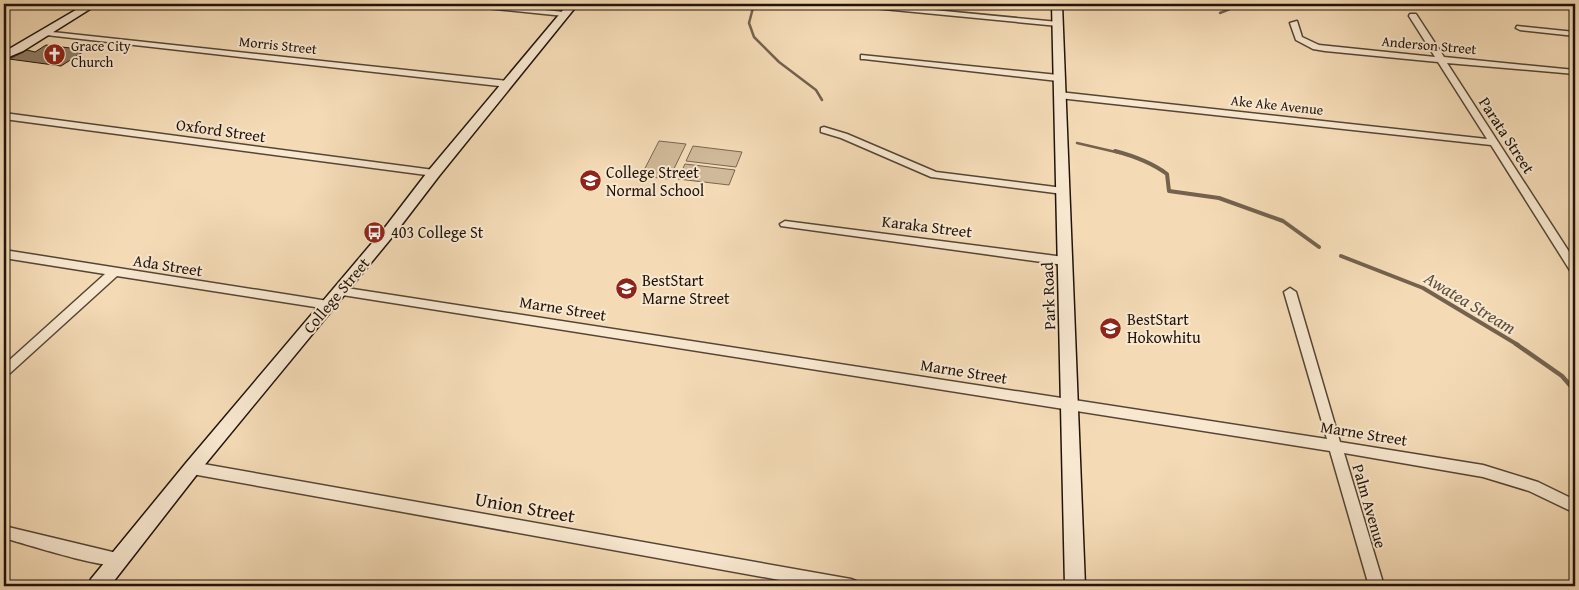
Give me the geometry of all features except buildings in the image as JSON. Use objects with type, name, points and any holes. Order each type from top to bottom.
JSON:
[{"type":"street","points":[[4,56],[94,4]]},
{"type":"street","points":[[465,4],[569,9]]},
{"type":"street","points":[[852,4],[1058,24]]},
{"type":"street","name":"Park Road","points":[[1057,4],[1075,586]]},
{"type":"street","name":"College Street","points":[[98,586],[192,468],[340,291],[569,9]]},
{"type":"street","name":"Parata Street","points":[[1413,16],[1575,269]]},
{"type":"street","name":"Anderson Street","points":[[1294,23],[1299,38],[1316,47],[1575,72]]},
{"type":"street","points":[[1520,28],[1575,34]]},
{"type":"street","name":"Morris Street","points":[[46,33],[508,84]]},
{"type":"street","points":[[4,61],[19,49]]},
{"type":"street","points":[[864,57],[1058,78]]},
{"type":"street","name":"Ake Ake Avenue","points":[[1059,95],[1493,142]]},
{"type":"street","name":"Oxford Street","points":[[4,116],[434,173]]},
{"type":"street","points":[[824,130],[844,136],[934,174],[1062,191]]},
{"type":"street","name":"Karaka Street","points":[[785,224],[1064,261]]},
{"type":"street","name":"Ada Street","points":[[4,254],[328,305]]},
{"type":"street","points":[[4,372],[114,272]]},
{"type":"street","name":"Marne Street","points":[[340,291],[1334,446],[1483,471],[1533,486],[1575,507]]},
{"type":"street","name":"Palm Avenue","points":[[1290,292],[1376,586]]},
{"type":"street","name":"Union Street","points":[[192,468],[851,586]]},
{"type":"street","points":[[4,532],[97,556],[120,560]]},
{"type":"shaded area","points":[[659,141],[686,144],[669,179],[641,176]]},
{"type":"shaded area","points":[[693,146],[742,152],[736,167],[686,161]]},
{"type":"shaded area","points":[[685,164],[735,170],[729,185],[678,179]]},
{"type":"waterway","name":"Awatea Stream","points":[[754,4],[749,23],[754,37],[779,62],[816,90],[822,100]]},
{"type":"waterway","points":[[1220,13],[1242,4]]},
{"type":"waterway","name":"Awatea Stream","points":[[1077,143],[1120,153]]},
{"type":"waterway","name":"Awatea Stream","points":[[1115,151],[1142,160],[1167,174],[1169,191],[1219,198],[1283,221],[1319,247]]},
{"type":"waterway","name":"Awatea Stream","points":[[1341,256],[1423,288],[1518,345]]},
{"type":"waterway","name":"Awatea Stream","points":[[1516,344],[1562,376],[1575,391]]},
{"type":"place","name":"Grace City Church","points":[[55,54]]},
{"type":"place","name":"College Street Normal School","points":[[590,181]]},
{"type":"place","name":"403 College St","points":[[375,232]]},
{"type":"place","name":"BestStart Marne Street","points":[[626,289]]},
{"type":"place","name":"BestStart Hokowhitu","points":[[1111,328]]}]
